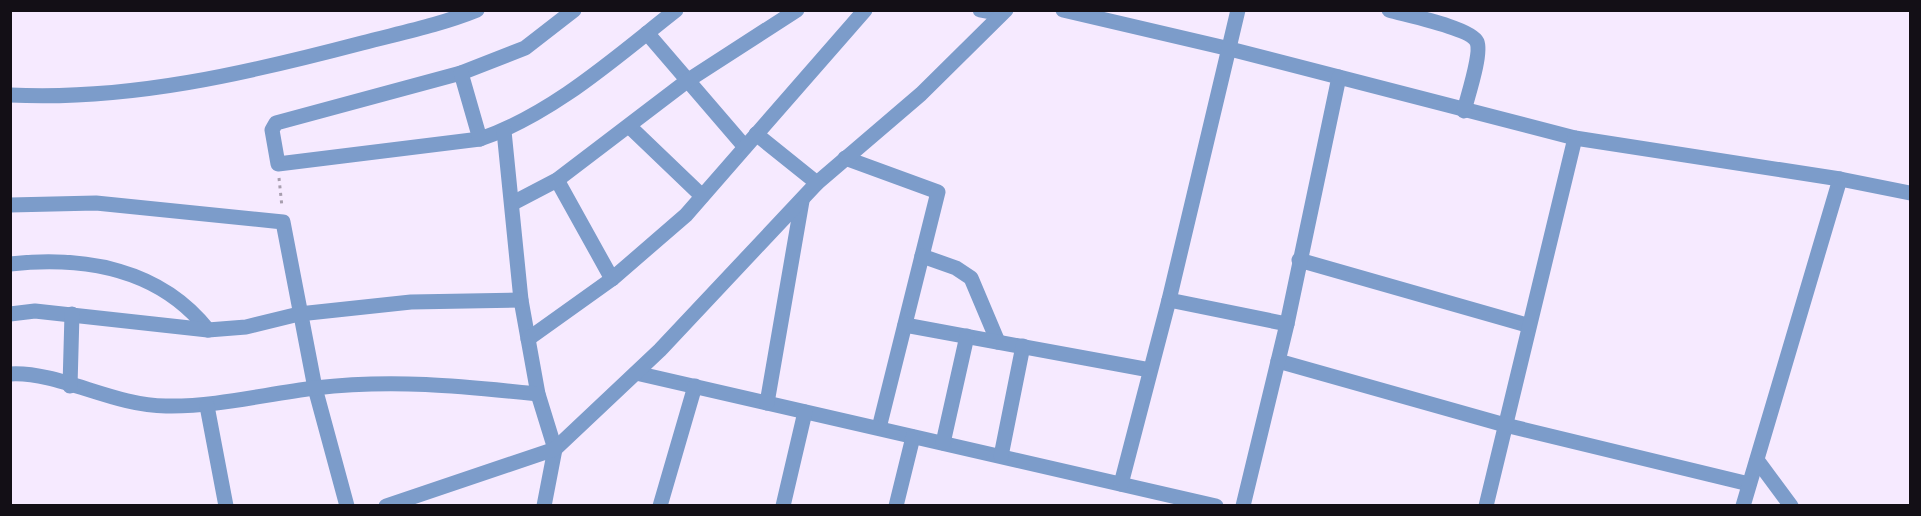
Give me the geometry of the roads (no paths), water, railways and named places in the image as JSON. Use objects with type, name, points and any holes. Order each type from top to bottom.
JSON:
[{"type":"street","points":[[10,95],[54,97],[127,92],[194,81],[315,56],[477,10]]},
{"type":"street","points":[[574,10],[525,48],[461,73],[276,123],[272,130],[278,164],[480,139],[504,131],[577,86],[676,10]]},
{"type":"street","points":[[513,203],[558,180],[687,81],[796,10]]},
{"type":"street","points":[[528,339],[612,279],[686,215],[865,10]]},
{"type":"street","points":[[980,10],[1004,12]]},
{"type":"street","points":[[1063,10],[1230,49],[1575,138],[1840,178],[1911,193]]},
{"type":"street","points":[[1121,484],[1169,300],[1238,10]]},
{"type":"street","points":[[1389,10],[1460,30],[1475,39],[1476,59],[1464,111]]},
{"type":"street","points":[[386,506],[555,449],[636,373],[817,183],[921,94],[1004,12]]},
{"type":"street","points":[[648,33],[745,147]]},
{"type":"street","points":[[461,73],[480,139]]},
{"type":"street","points":[[1243,506],[1287,324],[1339,77]]},
{"type":"street","points":[[630,127],[702,196]]},
{"type":"street","points":[[504,131],[521,300],[538,394],[555,449],[544,506]]},
{"type":"street","points":[[756,134],[817,183]]},
{"type":"street","points":[[1486,506],[1527,325],[1575,138]]},
{"type":"street","points":[[845,158],[938,192],[879,429]]},
{"type":"street","points":[[1743,506],[1840,178]]},
{"type":"street","points":[[558,180],[612,279]]},
{"type":"street","points":[[767,403],[802,201]]},
{"type":"street","points":[[10,205],[96,203],[283,222],[315,388],[347,506]]},
{"type":"street","points":[[922,256],[956,268],[971,278],[998,342]]},
{"type":"street","points":[[10,264],[46,260],[86,263],[153,283],[175,295],[195,313],[208,330]]},
{"type":"street","points":[[1299,260],[1527,325]]},
{"type":"street","points":[[10,314],[35,310],[208,330],[246,327],[299,314],[411,302],[521,300]]},
{"type":"street","points":[[1169,300],[1287,324]]},
{"type":"street","points":[[70,386],[72,314]]},
{"type":"street","points":[[904,325],[1150,370]]},
{"type":"street","points":[[943,443],[967,336]]},
{"type":"street","points":[[1001,456],[1023,346]]},
{"type":"street","points":[[1278,361],[1505,425],[1749,484]]},
{"type":"street","points":[[636,373],[1216,506]]},
{"type":"street","points":[[10,374],[42,377],[124,401],[163,406],[207,406],[315,388],[431,382],[538,394]]},
{"type":"street","points":[[660,506],[695,386]]},
{"type":"street","points":[[207,406],[226,506]]},
{"type":"street","points":[[783,506],[805,412]]},
{"type":"street","points":[[896,506],[913,437]]},
{"type":"street","points":[[1757,460],[1791,506]]}]
